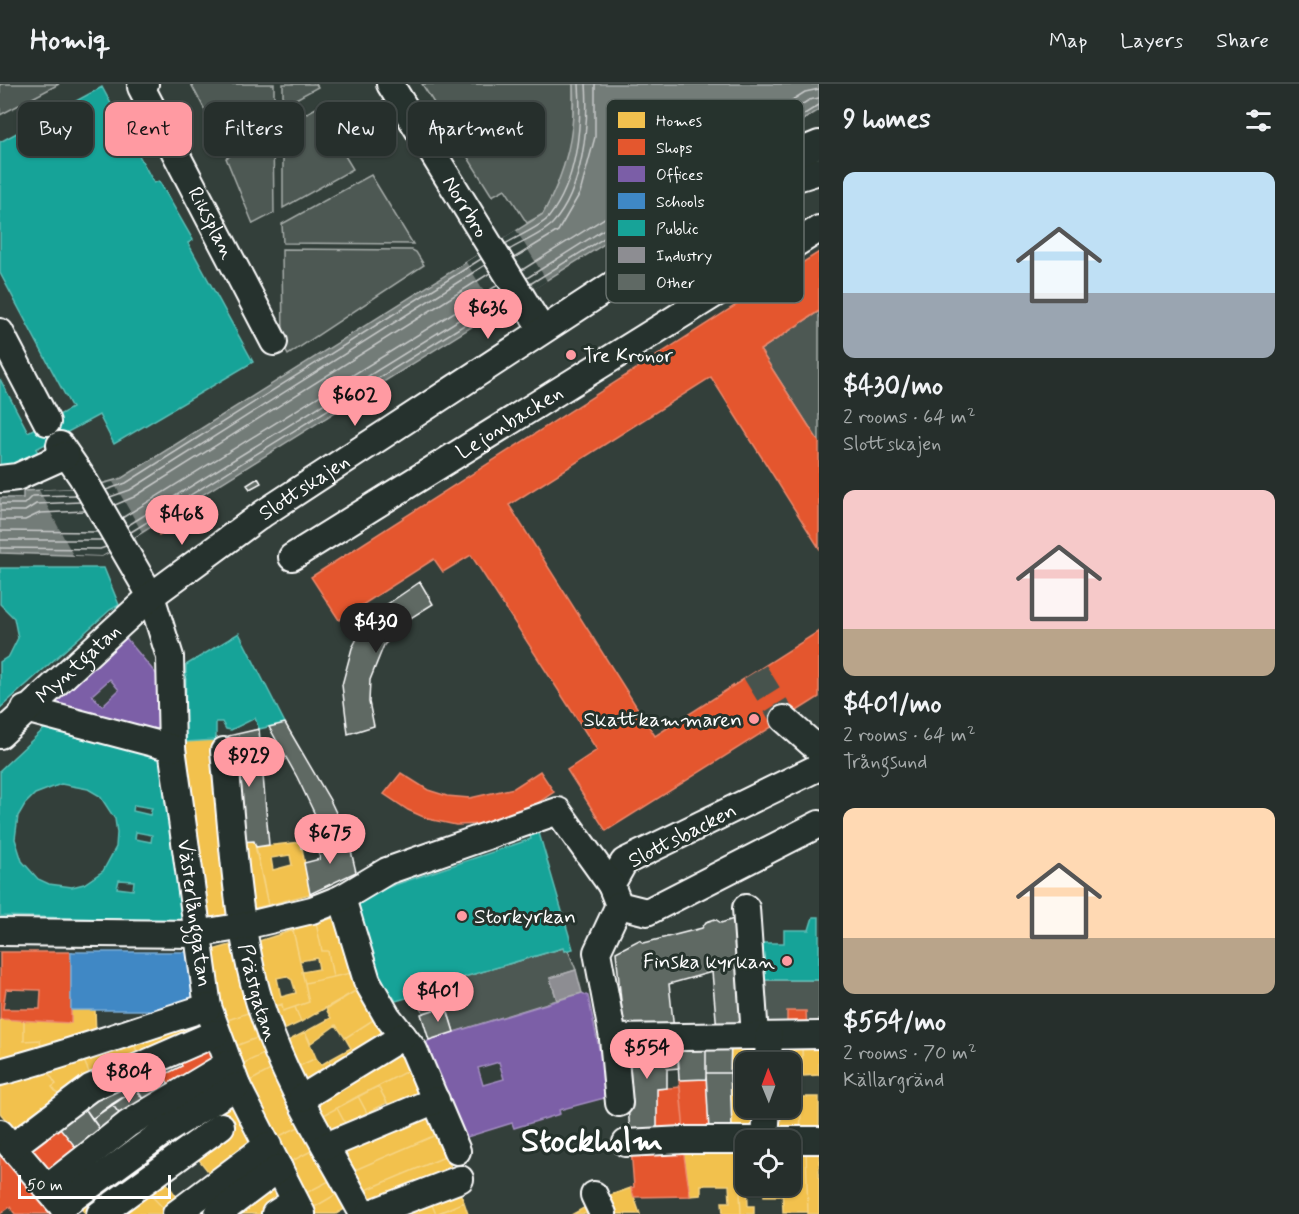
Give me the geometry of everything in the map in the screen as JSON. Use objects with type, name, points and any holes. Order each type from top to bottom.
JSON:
[{"type":"street","name":"Riksplan","points":[[145,84],[141,87],[271,336]]},
{"type":"street","name":"Norrbro","points":[[390,84],[542,330]]},
{"type":"street","name":"Slottskajen","points":[[804,150],[819,144]]},
{"type":"street","name":"Slottskajen","points":[[804,176],[819,171]]},
{"type":"street","name":"Lejonbacken","points":[[804,238],[819,229]]},
{"type":"street","name":"Slottskajen","points":[[129,615],[151,596],[274,507],[606,288]]},
{"type":"street","name":"Lejonbacken","points":[[292,557],[700,303]]},
{"type":"street","points":[[0,333],[46,421]]},
{"type":"street","name":"Västerlånggatan","points":[[0,479],[17,477],[63,450],[85,481],[151,596],[170,657],[172,748],[196,934],[208,1007],[246,1110],[268,1145],[279,1168],[291,1210]]},
{"type":"street","name":"Myntgatan","points":[[0,735],[25,709],[129,615]]},
{"type":"street","points":[[25,709],[172,748]]},
{"type":"street","points":[[784,719],[819,750]]},
{"type":"street","name":"Prästgatan","points":[[224,751],[244,926],[262,1011],[278,1053],[363,1214]]},
{"type":"street","name":"Slottsbacken","points":[[613,1038],[597,952],[624,862],[819,767]]},
{"type":"street","points":[[0,932],[196,934],[244,926],[312,910],[352,892],[387,871],[558,811],[615,895],[647,912],[819,824]]},
{"type":"street","points":[[352,892],[367,981],[377,1001],[414,1050],[457,1151]]},
{"type":"street","points":[[746,908],[766,1052]]},
{"type":"street","points":[[0,1072],[42,1061],[208,1007]]},
{"type":"street","points":[[216,1033],[90,1088],[6,1140],[59,1203],[151,1141],[232,1075]]},
{"type":"street","points":[[619,1103],[613,1038],[819,1035]]},
{"type":"street","points":[[302,1098],[403,1036]]},
{"type":"street","points":[[326,1146],[436,1100]]},
{"type":"street","points":[[100,1214],[221,1125]]},
{"type":"street","points":[[626,1143],[735,1140]]},
{"type":"street","points":[[801,1140],[819,1140]]},
{"type":"street","points":[[176,1214],[268,1145]]},
{"type":"street","points":[[218,1214],[279,1168]]},
{"type":"street","points":[[369,1214],[460,1179]]},
{"type":"shaded area","points":[[0,84],[59,84],[25,102],[18,102],[18,106],[0,115]]},
{"type":"shaded area","points":[[191,84],[274,84],[274,102],[204,102],[204,108]]},
{"type":"shaded area","points":[[283,84],[316,84],[318,87],[290,102],[283,102]]},
{"type":"shaded area","points":[[422,84],[573,84],[573,134],[560,183],[543,214],[527,223],[505,189],[492,196],[467,156],[545,156],[545,102],[433,102]]},
{"type":"shaded area","points":[[316,108],[316,156],[345,156],[353,169],[283,208],[283,156],[304,156],[304,115]]},
{"type":"shaded area","points":[[230,156],[273,156],[274,213],[253,224],[226,158]]},
{"type":"shaded area","points":[[371,175],[413,244],[283,243],[282,224]]},
{"type":"shaded area","points":[[282,249],[412,250],[416,252],[424,265],[288,355],[283,346]]},
{"type":"shaded area","points":[[819,311],[819,442],[760,350]]},
{"type":"shaded area","points":[[563,948],[565,951],[568,950],[576,970],[550,978],[557,1000],[454,1032],[446,1006],[423,1013],[416,991]]},
{"type":"shaded area","points":[[754,980],[819,980],[819,1029],[755,1030]]},
{"type":"water","points":[[573,84],[819,84],[819,110],[804,119],[804,99],[606,99],[606,243],[102,556],[0,553],[0,498],[23,498],[23,491],[87,488],[122,478],[543,214],[558,183],[568,151],[574,102]]},
{"type":"pier","points":[[516,230],[547,281],[497,312],[466,262]]},
{"type":"pier","points":[[113,482],[142,532],[102,556],[73,555],[39,490],[87,488]]},
{"type":"building: Homes","points":[[217,739],[235,913],[206,921],[185,742]]},
{"type":"building: Homes","points":[[254,841],[268,905],[246,910],[237,842]]},
{"type":"building: Homes","points":[[301,842],[310,894],[268,905],[256,847]],"holes":[[[290,855],[292,865],[273,870],[271,858]]]},
{"type":"building: Homes","points":[[334,918],[351,973],[333,977],[328,951],[322,951],[316,923]]},
{"type":"building: Homes","points":[[316,923],[322,951],[328,951],[333,977],[305,983],[302,972],[319,969],[317,958],[300,961],[293,930]]},
{"type":"building: Homes","points":[[293,930],[309,1002],[283,1011],[282,1004],[269,1008],[253,943]],"holes":[[[286,976],[292,980],[296,993],[281,997],[277,978]]]},
{"type":"building: Homes","points":[[238,943],[256,1010],[225,1021],[209,951]]},
{"type":"building: Homes","points":[[351,973],[357,990],[301,1022],[295,1007],[309,1002],[305,983]]},
{"type":"building: Homes","points":[[357,990],[373,1020],[345,1038],[336,1025],[311,1043],[305,1032],[331,1018],[326,1009]]},
{"type":"building: Homes","points":[[282,1004],[283,1011],[295,1007],[301,1022],[277,1033],[269,1008]]},
{"type":"building: Homes","points":[[71,1010],[95,1010],[96,1035],[42,1055],[40,1040],[24,1041],[24,1020],[71,1023]]},
{"type":"building: Homes","points":[[256,1010],[262,1036],[233,1047],[225,1021]]},
{"type":"building: Homes","points":[[202,1016],[207,1030],[139,1058],[132,1037]]},
{"type":"building: Homes","points":[[0,1019],[24,1020],[24,1041],[40,1040],[42,1055],[0,1062]]},
{"type":"building: Homes","points":[[373,1020],[388,1039],[334,1070],[329,1060],[351,1048],[345,1038]]},
{"type":"building: Homes","points":[[305,1032],[316,1058],[293,1069],[282,1044]]},
{"type":"building: Homes","points":[[262,1036],[270,1051],[240,1065],[233,1047]]},
{"type":"building: Homes","points":[[132,1037],[139,1058],[113,1070],[104,1046]]},
{"type":"building: Homes","points":[[731,1039],[765,1042],[765,1052],[735,1052],[735,1073],[730,1073]]},
{"type":"building: Homes","points":[[789,1040],[802,1040],[802,1063],[801,1052],[789,1052]]},
{"type":"building: Homes","points":[[802,1040],[819,1040],[819,1075],[803,1076]]},
{"type":"building: Homes","points":[[104,1046],[113,1070],[93,1081],[81,1054]]},
{"type":"building: Homes","points":[[396,1048],[411,1069],[320,1117],[310,1098]]},
{"type":"building: Homes","points":[[270,1051],[278,1066],[248,1082],[240,1065]]},
{"type":"building: Homes","points":[[81,1054],[93,1081],[64,1102],[52,1087],[56,1084],[46,1069]]},
{"type":"building: Homes","points":[[316,1058],[321,1065],[329,1060],[334,1070],[304,1087],[293,1069]]},
{"type":"building: Homes","points":[[278,1066],[307,1123],[275,1138],[248,1082]]},
{"type":"building: Homes","points":[[46,1069],[56,1084],[52,1087],[64,1102],[20,1136],[0,1113],[0,1088],[13,1078]]},
{"type":"building: Homes","points":[[411,1069],[423,1097],[392,1111],[378,1086]]},
{"type":"building: Homes","points":[[730,1073],[735,1073],[735,1118],[763,1118],[762,1130],[732,1131]]},
{"type":"building: Homes","points":[[378,1086],[387,1103],[367,1113],[358,1096]]},
{"type":"building: Homes","points":[[234,1091],[258,1141],[211,1175],[193,1152],[175,1152],[165,1138]]},
{"type":"building: Homes","points":[[358,1096],[367,1113],[345,1123],[337,1108]]},
{"type":"building: Homes","points":[[802,1097],[819,1097],[819,1133],[801,1133]]},
{"type":"building: Homes","points":[[337,1108],[348,1129],[330,1137],[320,1117]]},
{"type":"building: Homes","points":[[428,1109],[438,1134],[348,1173],[336,1148]]},
{"type":"building: Homes","points":[[770,1118],[801,1118],[800,1130],[769,1130]]},
{"type":"building: Homes","points":[[307,1123],[319,1147],[288,1163],[275,1138]]},
{"type":"building: Homes","points":[[438,1134],[447,1156],[359,1193],[348,1173]]},
{"type":"building: Homes","points":[[165,1138],[175,1152],[123,1188],[112,1175]]},
{"type":"building: Homes","points":[[319,1147],[335,1178],[304,1194],[288,1163]]},
{"type":"building: Homes","points":[[735,1148],[735,1196],[740,1196],[741,1214],[723,1214],[722,1202],[730,1202],[729,1185],[701,1185],[701,1195],[690,1196],[683,1149]]},
{"type":"building: Homes","points":[[801,1150],[806,1150],[808,1212],[783,1212],[782,1196],[801,1196]]},
{"type":"building: Homes","points":[[806,1150],[819,1150],[819,1214],[808,1214]]},
{"type":"building: Homes","points":[[447,1156],[454,1176],[404,1195],[401,1187],[390,1192],[393,1199],[367,1209],[359,1193]]},
{"type":"building: Homes","points":[[112,1175],[123,1188],[90,1214],[86,1214],[76,1203]]},
{"type":"building: Homes","points":[[161,1175],[179,1200],[166,1211],[144,1188]]},
{"type":"building: Homes","points":[[275,1175],[289,1201],[265,1214],[226,1214]]},
{"type":"building: Homes","points":[[335,1178],[342,1191],[311,1209],[304,1194]]},
{"type":"building: Homes","points":[[457,1186],[464,1202],[436,1214],[428,1196]]},
{"type":"building: Homes","points":[[144,1188],[166,1211],[162,1214],[108,1214]]},
{"type":"building: Homes","points":[[631,1188],[640,1214],[610,1214],[602,1198]]},
{"type":"building: Homes","points":[[342,1191],[350,1206],[336,1214],[314,1214],[311,1209]]},
{"type":"building: Homes","points":[[428,1196],[436,1214],[382,1214]]},
{"type":"building: Homes","points":[[740,1196],[748,1196],[748,1206],[754,1206],[754,1214],[741,1214]]},
{"type":"building: Homes","points":[[464,1202],[468,1214],[438,1214]]},
{"type":"building: Homes","points":[[589,1205],[593,1214],[573,1214]]},
{"type":"building: Shops","points":[[819,252],[819,311],[760,350],[819,442],[819,548],[711,377],[509,505],[655,736],[819,631],[819,697],[606,831],[567,770],[597,750],[471,555],[443,572],[434,559],[339,620],[311,577],[739,303],[804,303],[804,262]]},
{"type":"building: Shops","points":[[165,523],[169,529],[159,535],[155,529]]},
{"type":"building: Shops","points":[[540,771],[554,792],[530,808],[485,824],[456,825],[428,819],[408,810],[384,794],[401,773],[428,790],[447,796],[470,798],[514,788]]},
{"type":"building: Shops","points":[[0,952],[71,952],[71,1023],[0,1019]],"holes":[[[6,989],[41,990],[40,1009],[3,1009]]]},
{"type":"building: Shops","points":[[787,1011],[806,1011],[807,1030],[787,1029]]},
{"type":"building: Shops","points":[[211,1040],[221,1062],[170,1087],[164,1075],[182,1066],[176,1055]]},
{"type":"building: Shops","points":[[706,1079],[709,1131],[684,1131],[679,1080]]},
{"type":"building: Shops","points":[[680,1087],[684,1131],[657,1134],[657,1089]]},
{"type":"building: Shops","points":[[56,1123],[81,1154],[53,1176],[28,1145]]},
{"type":"building: Shops","points":[[631,1149],[683,1149],[690,1196],[634,1197],[631,1188],[634,1187]]},
{"type":"building: Shops","points":[[0,1154],[50,1214],[15,1214],[10,1207],[0,1214]]},
{"type":"building: Offices","points":[[126,638],[157,675],[158,732],[56,706],[55,703]],"holes":[[[110,679],[119,690],[102,706],[92,695]]]},
{"type":"building: Offices","points":[[582,993],[588,996],[608,1092],[604,1098],[559,1110],[560,1114],[514,1128],[512,1123],[467,1137],[461,1134],[425,1045],[429,1040]],"holes":[[[499,1062],[504,1079],[483,1085],[478,1068]]]},
{"type":"building: Schools","points":[[71,952],[188,952],[196,1000],[159,1016],[151,1010],[71,1010]]},
{"type":"building: Public","points":[[102,87],[110,102],[105,102],[105,156],[139,156],[154,183],[159,181],[193,240],[188,243],[253,362],[114,444],[99,415],[36,449],[40,456],[26,463],[0,467],[0,379],[28,432],[72,408],[0,273],[0,142],[18,132],[18,156],[93,156],[93,102],[74,102]]},
{"type":"building: Public","points":[[0,568],[104,568],[119,605],[110,610],[0,708],[0,662],[9,656],[18,638],[14,618],[0,604]]},
{"type":"building: Public","points":[[239,633],[285,723],[259,729],[255,718],[231,730],[226,729],[222,722],[216,722],[216,740],[185,742],[186,665]]},
{"type":"building: Public","points":[[45,728],[163,758],[182,921],[0,916],[0,770]],"holes":[[[61,784],[88,789],[100,796],[115,819],[117,833],[116,847],[103,871],[84,884],[72,887],[49,884],[38,879],[22,861],[15,839],[18,816],[35,794]],[[134,805],[152,808],[150,815],[133,811]],[[136,832],[152,835],[151,842],[135,839]],[[119,880],[134,881],[133,890],[117,888]]]},
{"type":"building: Public","name":"Storkyrkan","points":[[539,833],[573,949],[564,951],[563,948],[416,991],[417,995],[396,1001],[392,995],[385,997],[356,898],[531,839],[530,836]]},
{"type":"building: Public","name":"Finska kyrkan","points":[[813,917],[819,917],[819,980],[754,980],[754,943],[784,943],[784,930],[809,930]]},
{"type":"building: Industry","points":[[576,970],[582,993],[557,1000],[550,978]]},
{"type":"building: Other","points":[[258,478],[261,483],[250,489],[247,485]]},
{"type":"building: Other","points":[[420,582],[433,604],[412,617],[384,645],[370,680],[369,702],[374,726],[348,734],[342,685],[352,648],[364,626],[383,607]]},
{"type":"building: Other","points":[[285,723],[330,800],[348,838],[301,848],[297,829],[319,823],[269,727]]},
{"type":"building: Other","points":[[259,729],[269,845],[256,847],[254,841],[237,842],[228,736]]},
{"type":"building: Other","points":[[348,838],[356,872],[310,894],[304,863],[320,859],[317,845]]},
{"type":"building: Other","points":[[737,918],[748,1030],[717,1030],[712,972],[669,984],[674,1030],[624,1030],[616,952],[639,940],[644,943],[702,928],[706,922],[715,919],[721,923]]},
{"type":"building: Other","points":[[446,1006],[454,1032],[429,1040],[421,1014]]},
{"type":"building: Other","points":[[706,1038],[731,1039],[730,1073],[706,1073]]},
{"type":"building: Other","points":[[706,1038],[706,1079],[679,1080],[677,1040]]},
{"type":"building: Other","points":[[677,1040],[679,1068],[667,1069],[667,1088],[657,1089],[657,1134],[630,1135],[624,1041]]},
{"type":"building: Other","points":[[176,1055],[182,1066],[164,1075],[170,1087],[146,1104],[129,1076]]},
{"type":"building: Other","points":[[706,1073],[730,1073],[732,1131],[709,1131]]},
{"type":"building: Other","points":[[129,1076],[136,1089],[92,1119],[82,1104]]},
{"type":"building: Other","points":[[136,1089],[146,1104],[124,1120],[112,1104]]},
{"type":"building: Other","points":[[82,1104],[104,1135],[81,1154],[56,1123]]},
{"type":"building: Other","points":[[112,1104],[124,1120],[104,1135],[92,1119]]},
{"type":"tunnel","points":[[755,672],[784,719]]},
{"type":"place","name":"Tre Kronor","points":[[571,355]]},
{"type":"place","name":"Skattkammaren","points":[[754,719]]},
{"type":"place","name":"Storkyrkan","points":[[462,916]]},
{"type":"place","name":"Finska kyrkan","points":[[787,961]]},
{"type":"district","name":"Stockholm","points":[[592,1139]]}]
